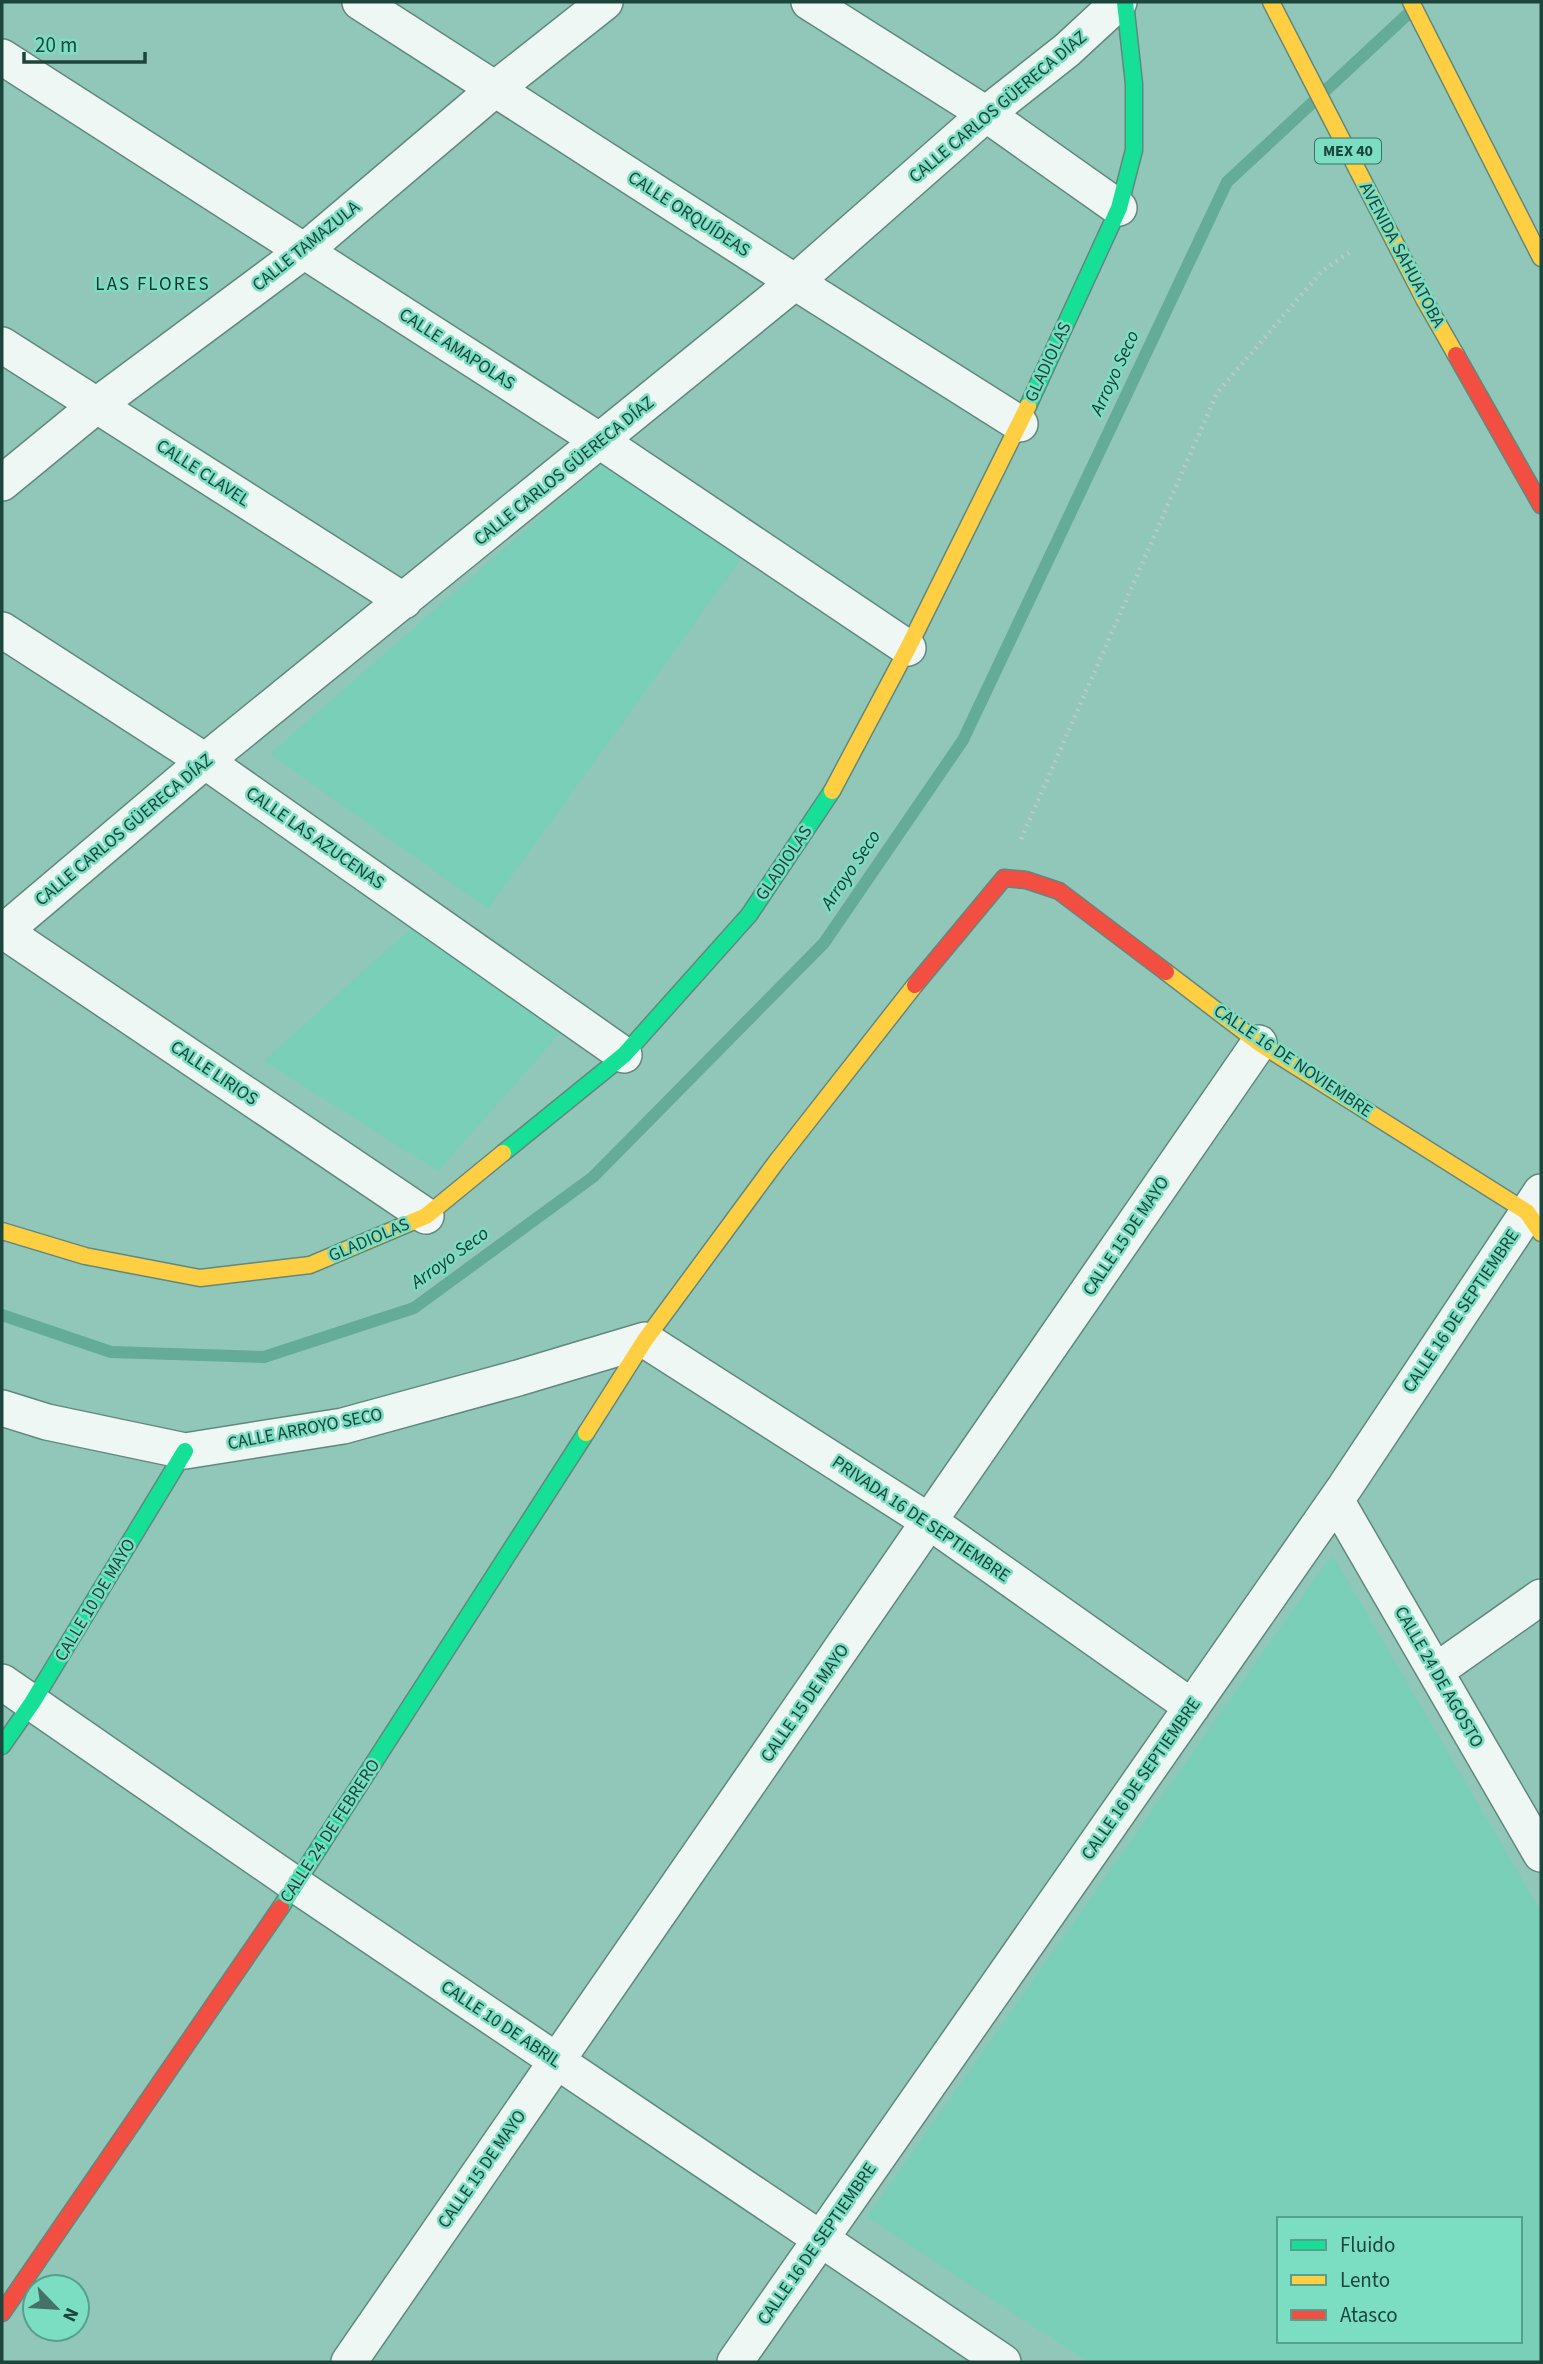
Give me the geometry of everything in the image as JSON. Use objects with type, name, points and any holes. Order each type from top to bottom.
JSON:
[{"type":"street","name":"CALLE ORQUÍDEAS","points":[[360,2],[1020,424]]},
{"type":"street","name":"CALLE TAMAZULA","points":[[2,483],[97,405],[304,251],[495,89],[605,2]]},
{"type":"street","points":[[809,2],[986,114],[1119,208]]},
{"type":"street","name":"CALLE CARLOS GÜERECA DÍAZ","points":[[2,932],[205,761],[795,282],[986,114],[1067,50],[1119,2]]},
{"type":"street","name":"GLADIOLAS","points":[[2,1231],[85,1256],[200,1278],[310,1265],[426,1216],[624,1055],[749,915],[827,799],[908,648],[1020,424],[1119,208],[1134,150],[1134,84],[1125,2]]},
{"type":"street","name":"AVENIDA SAHUATOBA","points":[[1271,2],[1424,299],[1541,505]]},
{"type":"street","points":[[1411,2],[1541,258]]},
{"type":"street","name":"CALLE AMAPOLAS","points":[[2,57],[600,442],[908,648]]},
{"type":"street","name":"CALLE CLAVEL","points":[[2,345],[404,601]]},
{"type":"street","name":"CALLE LAS AZUCENAS","points":[[2,630],[205,761],[624,1055]]},
{"type":"street","points":[[645,1340],[887,1018],[1004,878]]},
{"type":"street","name":"CALLE 16 DE NOVIEMBRE","points":[[1004,878],[1026,880],[1059,891],[1259,1042],[1536,1212]]},
{"type":"street","name":"CALLE LIRIOS","points":[[2,932],[426,1216]]},
{"type":"street","name":"CALLE 15 DE MAYO","points":[[349,2362],[1259,1042]]},
{"type":"street","name":"CALLE 16 DE SEPTIEMBRE","points":[[735,2362],[1536,1212]]},
{"type":"street","name":"CALLE ARROYO SECO","points":[[2,1408],[47,1422],[186,1451],[343,1426],[645,1340]]},
{"type":"street","name":"PRIVADA 16 DE SEPTIEMBRE","points":[[645,1340],[930,1522],[1192,1707]]},
{"type":"street","name":"CALLE 24 DE FEBRERO","points":[[2,2313],[296,1885],[645,1340]]},
{"type":"street","name":"CALLE 10 DE MAYO","points":[[2,1746],[32,1703],[186,1451]]},
{"type":"street","name":"CALLE 24 DE AGOSTO","points":[[1336,1500],[1541,1854]]},
{"type":"street","points":[[1436,1671],[1541,1597]]},
{"type":"street","name":"CALLE 10 DE ABRIL","points":[[2,1682],[296,1885],[1003,2362]]},
{"type":"path","points":[[1004,878],[1217,393],[1322,271],[1350,252]]},
{"type":"shaded area","points":[[600,465],[743,556],[488,909],[270,754]]},
{"type":"shaded area","points":[[422,918],[569,1023],[438,1171],[264,1061]]},
{"type":"shaded area","points":[[1332,1554],[1541,1912],[1541,2362],[1088,2362],[867,2217]]},
{"type":"waterway","name":"Arroyo Seco","points":[[2,1315],[111,1352],[264,1357],[414,1308],[593,1177],[824,943],[963,740],[1227,182],[1410,12]]},
{"type":"traffic: fast","points":[[1028,406],[1119,208],[1134,150],[1134,84],[1125,2]]},
{"type":"traffic: fast","points":[[503,1153],[624,1055],[749,915],[832,791]]},
{"type":"traffic: fast","points":[[281,1907],[586,1433]]},
{"type":"traffic: fast","points":[[2,1746],[32,1703],[185,1451]]},
{"type":"traffic: slow","points":[[1271,2],[1424,299],[1456,355]]},
{"type":"traffic: slow","points":[[1411,2],[1541,258]]},
{"type":"traffic: slow","points":[[832,791],[908,648],[1028,406]]},
{"type":"traffic: slow","points":[[1166,972],[1259,1043],[1527,1212],[1541,1233]]},
{"type":"traffic: slow","points":[[586,1433],[645,1340],[777,1161],[915,985]]},
{"type":"traffic: slow","points":[[2,1231],[85,1256],[200,1278],[310,1265],[426,1216],[503,1153]]},
{"type":"traffic: jam","points":[[1456,355],[1541,505]]},
{"type":"traffic: jam","points":[[915,985],[1004,878],[1026,880],[1059,891],[1166,972]]},
{"type":"traffic: jam","points":[[2,2313],[281,1907]]},
{"type":"district","name":"LAS FLORES","points":[[153,284]]}]
